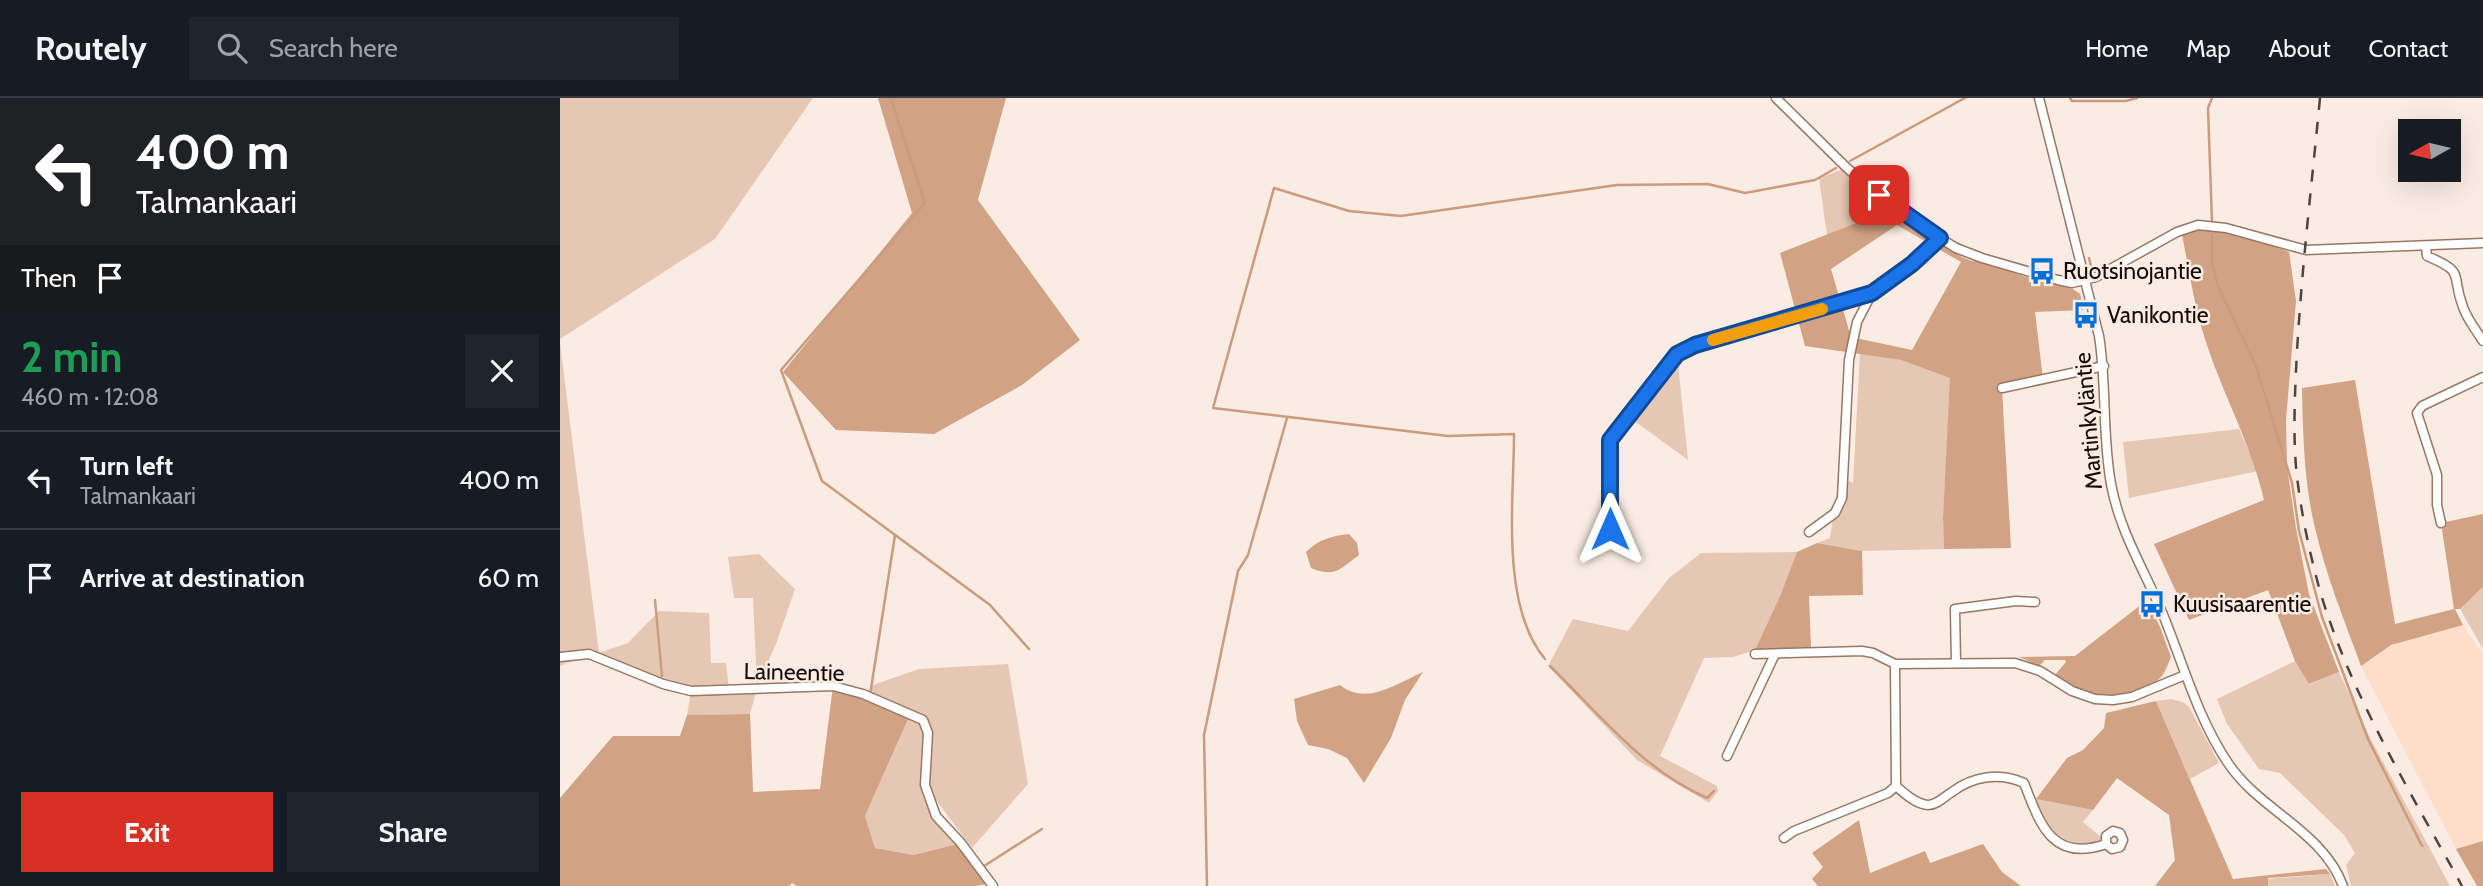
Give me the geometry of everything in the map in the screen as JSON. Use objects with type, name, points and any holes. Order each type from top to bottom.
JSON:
[{"type":"street","points":[[1776,98],[1847,168],[1894,208],[1940,238],[1956,248],[2012,268],[2072,283],[2107,273],[2178,232],[2198,225],[2226,228],[2306,250],[2483,243]]},
{"type":"street","name":"Martinkyläntie","points":[[2039,98],[2104,366],[2107,459],[2117,510],[2214,741],[2230,766],[2247,785],[2318,847],[2334,867],[2343,886]]},
{"type":"street","points":[[1610,529],[1610,440],[1677,354],[1695,345],[1872,293],[1912,264],[1940,238]]},
{"type":"street","points":[[2426,246],[2427,256],[2452,267],[2457,275],[2463,308],[2483,341]]},
{"type":"street","points":[[1809,533],[1835,513],[1842,499],[1849,360],[1857,322],[1872,293]]},
{"type":"street","points":[[2002,388],[2104,366]]},
{"type":"street","points":[[2441,523],[2437,505],[2437,475],[2417,413],[2422,406],[2483,377]]},
{"type":"street","points":[[1956,663],[1955,609],[2015,601],[2035,602]]},
{"type":"street","points":[[1755,654],[1862,651],[1873,653],[1895,664],[2015,663],[2040,671],[2081,695],[2113,701],[2151,691],[2185,675]]},
{"type":"street","name":"Laineentie","points":[[560,657],[589,654],[663,684],[691,691],[834,687],[863,694],[923,720],[928,733],[925,785],[936,816],[961,843],[993,886]]},
{"type":"street","points":[[1727,756],[1775,654]]},
{"type":"street","points":[[1784,838],[1794,831],[1888,793],[1896,786],[1895,664]]},
{"type":"street","points":[[1896,786],[1911,798],[1927,805],[1934,804],[1979,777],[2013,778],[2024,783],[2036,818],[2061,844],[2072,849],[2106,844]]},
{"type":"shaded area","points":[[560,98],[813,98],[715,239],[560,339]]},
{"type":"shaded area","points":[[878,98],[1006,98],[978,200],[1080,340],[1022,385],[934,434],[836,430],[783,372],[912,213]]},
{"type":"shaded area","points":[[1847,168],[1894,208],[1827,235],[1819,178]]},
{"type":"shaded area","points":[[1889,210],[1962,257],[2073,289],[2080,294],[2084,310],[2035,312],[2043,379],[2002,389],[2011,548],[1944,549],[1950,378],[1901,360],[1805,346],[1780,253]],"holes":[[[1897,225],[1961,262],[1912,350],[1851,337],[1831,269]]]},
{"type":"shaded area","points":[[2198,225],[2226,228],[2289,252],[2296,301],[2286,420],[2287,467],[2309,594],[2339,672],[2309,684],[2295,661],[2268,590],[2189,620],[2154,544],[2264,500],[2252,460],[2205,339],[2182,235],[2177,232]]},
{"type":"shaded area","points":[[560,343],[599,653],[589,654],[560,666]]},
{"type":"shaded area","points":[[1860,353],[1901,360],[1951,378],[1943,518],[1944,549],[1862,551],[1817,543],[1830,538],[1839,477],[1853,483]]},
{"type":"shaded area","points":[[1677,354],[1688,460],[1629,417]]},
{"type":"shaded area","points":[[2355,380],[2395,624],[2454,609],[2441,523],[2483,514],[2483,587],[2460,609],[2455,609],[2463,625],[2391,645],[2361,666],[2319,546],[2311,511],[2305,459],[2302,388]]},
{"type":"shaded area","points":[[2239,429],[2258,471],[2129,498],[2123,442]]},
{"type":"shaded area","points":[[1349,534],[1357,543],[1359,555],[1332,572],[1311,568],[1306,552],[1326,539]]},
{"type":"shaded area","points":[[1817,543],[1862,551],[1863,595],[1809,596],[1811,647],[1755,650],[1797,552]]},
{"type":"shaded area","points":[[1797,552],[1755,650],[1733,657],[1704,658],[1660,756],[1717,786],[1718,791],[1709,803],[1637,760],[1548,666],[1573,619],[1628,631],[1669,578],[1701,553]]},
{"type":"shaded area","points":[[759,554],[795,589],[776,644],[757,686],[753,598],[734,598],[728,557]]},
{"type":"shaded area","points":[[2483,587],[2483,649],[2460,609]]},
{"type":"shaded area","points":[[2147,600],[2171,657],[2161,677],[2142,688],[2118,695],[2096,694],[2054,676],[2065,660],[2045,660],[2039,666],[2020,657],[2075,656]]},
{"type":"shaded area","points":[[659,611],[709,613],[711,663],[726,663],[729,690],[757,689],[750,714],[687,715],[691,691],[663,684],[599,653],[628,643]]},
{"type":"shaded area","points":[[2463,625],[2483,655],[2483,841],[2456,849],[2361,666],[2391,645]]},
{"type":"shaded area","points":[[2295,661],[2310,684],[2339,672],[2369,736],[2450,886],[2351,886],[2346,865],[2355,853],[2344,835],[2280,773],[2259,769],[2227,724],[2217,699]]},
{"type":"shaded area","points":[[1008,664],[1028,784],[972,848],[927,788],[936,816],[961,843],[914,855],[875,848],[865,816],[911,714],[870,695],[870,686],[919,669]]},
{"type":"shaded area","points":[[1423,672],[1405,700],[1391,738],[1364,783],[1347,758],[1328,749],[1308,745],[1297,721],[1294,699],[1340,685],[1360,694],[1381,691]]},
{"type":"shaded area","points":[[833,686],[911,713],[865,816],[875,848],[914,855],[961,843],[991,883],[976,886],[797,886],[792,883],[789,886],[560,886],[560,798],[613,736],[680,736],[687,715],[750,714],[753,792],[820,789]]},
{"type":"shaded area","points":[[2171,699],[2183,702],[2189,707],[2219,763],[2190,779],[2156,701]]},
{"type":"shaded area","points":[[2156,701],[2233,879],[2326,869],[2330,874],[2268,878],[2268,886],[2155,886],[2175,860],[2169,815],[2117,778],[2093,810],[2036,799],[2067,758],[2083,750],[2104,728],[2106,713]]},
{"type":"shaded area","points":[[2036,799],[2093,810],[2083,822],[2102,838],[2086,845],[2059,836],[2040,816]]},
{"type":"shaded area","points":[[1859,820],[1870,873],[1925,851],[1930,863],[1983,844],[2002,872],[2021,886],[1818,886],[1812,879],[1823,867],[1812,853]]},
{"type":"shaded area","points":[[2483,841],[2483,886],[2477,886],[2456,849]]},
{"type":"shaded area","points":[[2330,874],[2335,886],[2268,886],[2267,879]]},
{"type":"waterway","points":[[891,98],[925,203],[781,370],[822,481],[990,605],[1029,649]]},
{"type":"waterway","points":[[1850,161],[1965,98]]},
{"type":"waterway","points":[[2070,98],[2072,101],[2126,101],[2137,98]]},
{"type":"waterway","points":[[2212,98],[2208,108],[2212,222]]},
{"type":"waterway","points":[[1545,659],[1531,637],[1515,582],[1512,520],[1514,434],[1448,436],[1213,408],[1274,188],[1349,211],[1401,216],[1617,185],[1708,184],[1745,193],[1815,180],[1836,168]]},
{"type":"waterway","points":[[2212,234],[2212,263],[2218,286],[2256,366],[2292,483],[2299,531],[2322,617],[2368,739],[2422,846]]},
{"type":"waterway","points":[[2089,258],[2092,270]]},
{"type":"waterway","points":[[1207,886],[1204,735],[1238,571],[1248,555],[1287,418]]},
{"type":"waterway","points":[[870,695],[895,535]]},
{"type":"waterway","points":[[655,600],[662,676]]},
{"type":"waterway","points":[[1550,666],[1642,757],[1684,786],[1707,798],[1714,791]]},
{"type":"waterway","points":[[981,868],[1042,829]]},
{"type":"railway","points":[[2320,98],[2302,287],[2294,424],[2302,514],[2320,591],[2348,668],[2402,779],[2462,886]]},
{"type":"slow traffic","points":[[1713,340],[1822,309]]},
{"type":"place","name":"Ruotsinojantie","points":[[2042,271]]},
{"type":"place","name":"Vanikontie","points":[[2086,315]]},
{"type":"place","name":"Kuusisaarentie","points":[[2152,604]]},
{"type":"route","points":[[1610,529],[1610,440],[1677,354],[1695,345],[1872,293],[1912,264],[1940,238],[1879,195]]}]
